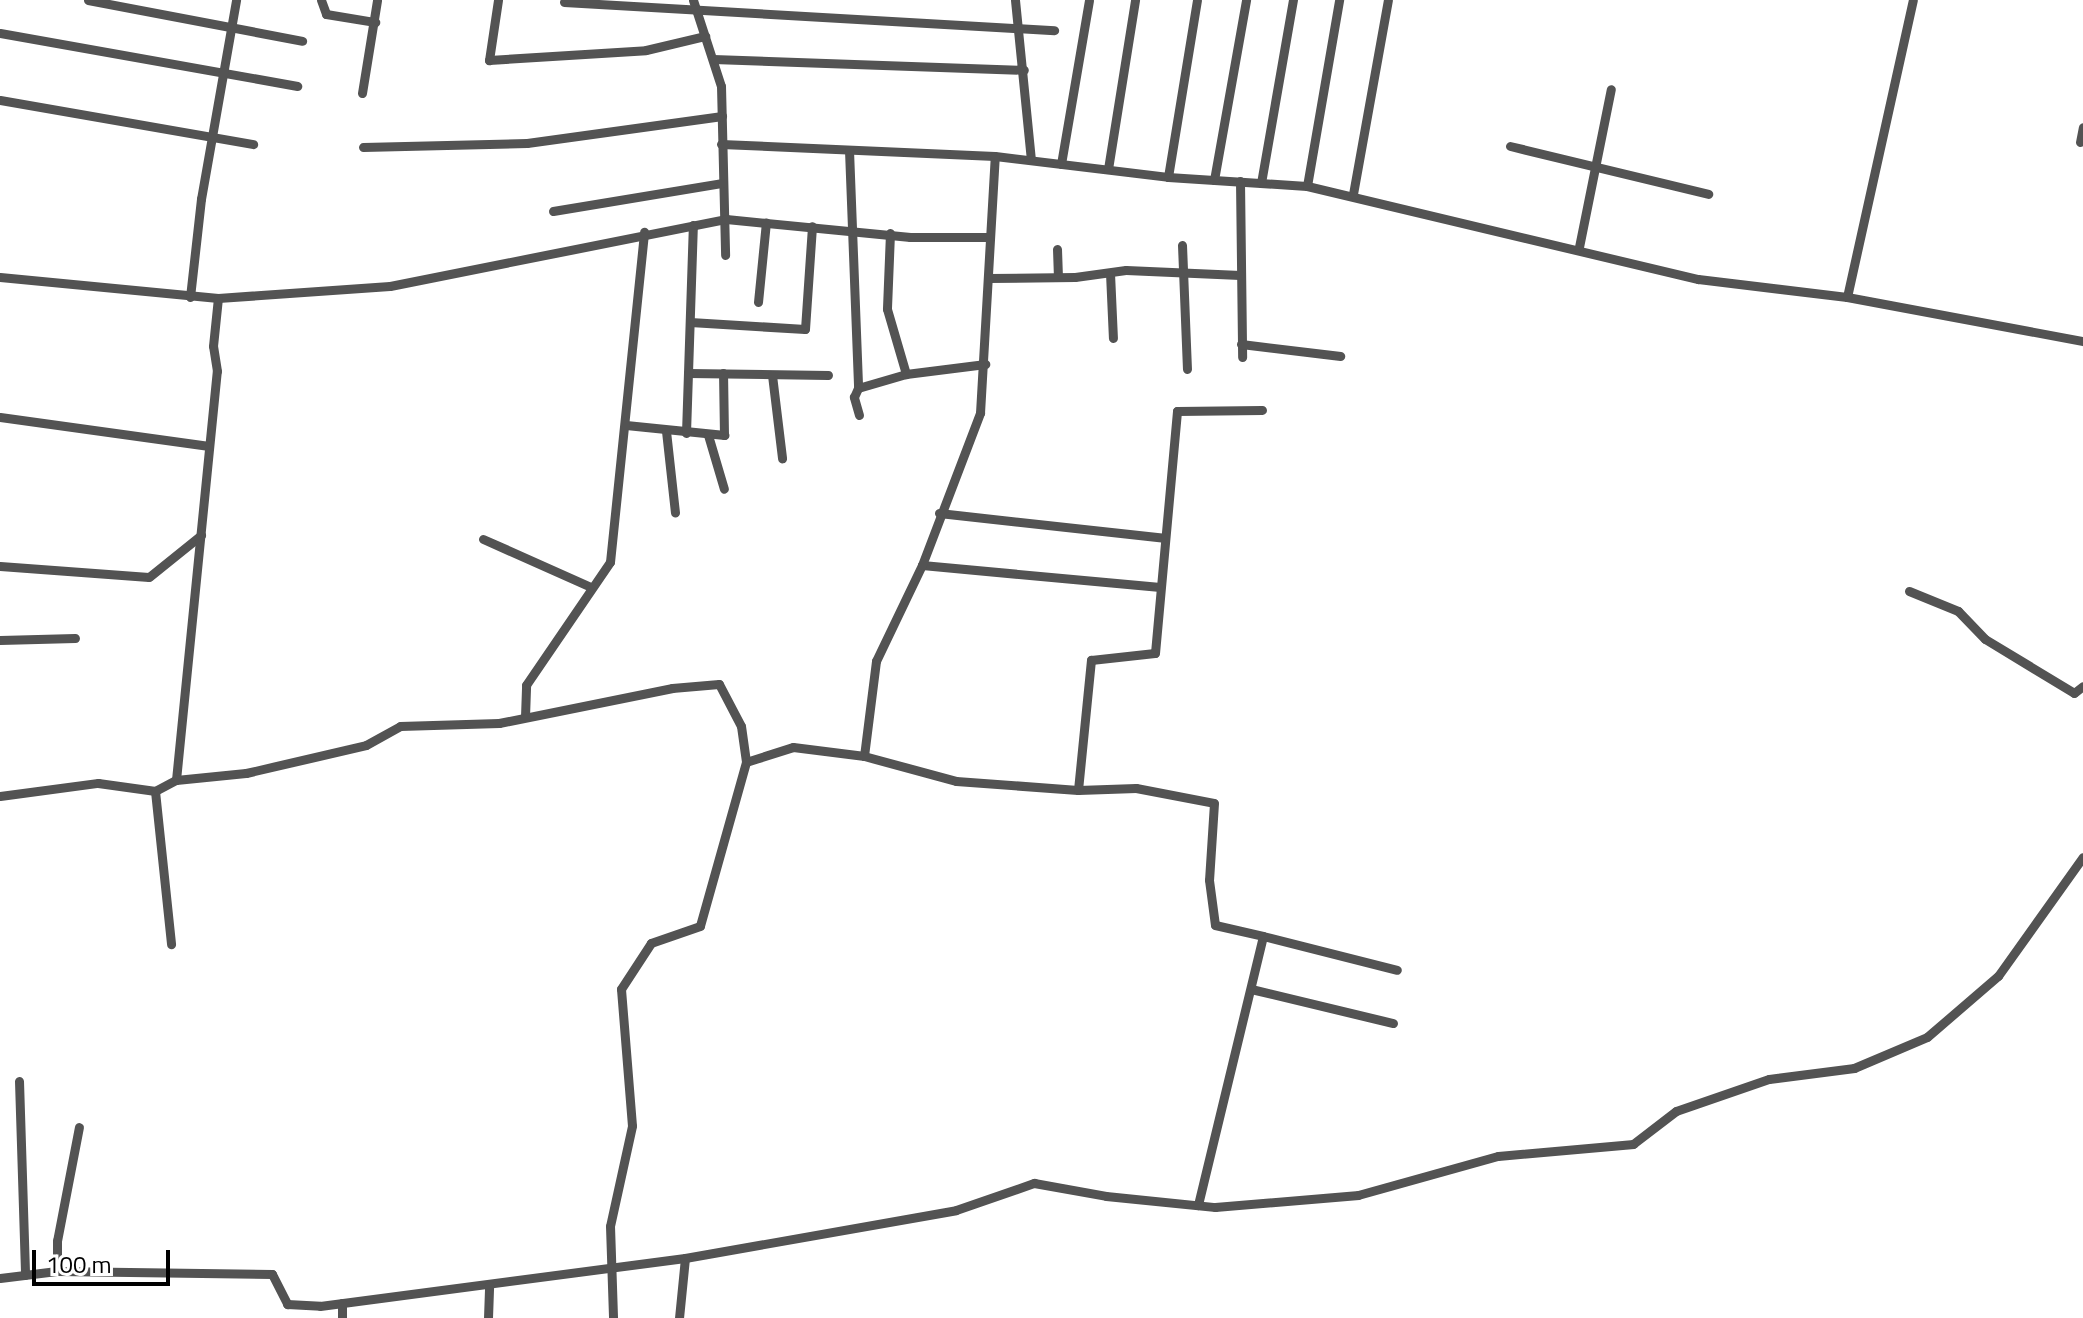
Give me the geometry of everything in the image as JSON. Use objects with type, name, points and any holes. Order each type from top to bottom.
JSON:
[{"type":"street","points":[[88,0],[233,24],[302,41]]},
{"type":"street","points":[[190,297],[212,134],[236,0]]},
{"type":"street","points":[[321,0],[326,14],[375,22]]},
{"type":"street","points":[[362,93],[377,0]]},
{"type":"street","points":[[498,0],[489,60],[646,50],[705,36]]},
{"type":"street","points":[[1015,0],[1031,159]]},
{"type":"street","points":[[1061,164],[1089,0]]},
{"type":"street","points":[[1108,169],[1135,0]]},
{"type":"street","points":[[1168,177],[1197,0]]},
{"type":"street","points":[[1214,180],[1246,0]]},
{"type":"street","points":[[1261,183],[1293,0]]},
{"type":"street","points":[[1307,186],[1339,0]]},
{"type":"street","points":[[1353,194],[1388,0]]},
{"type":"street","points":[[1847,297],[1913,0]]},
{"type":"street","points":[[564,2],[694,4],[1054,30]]},
{"type":"street","points":[[694,4],[721,86],[725,255]]},
{"type":"street","points":[[0,33],[297,86]]},
{"type":"street","points":[[713,59],[1024,70]]},
{"type":"street","points":[[1579,247],[1611,89]]},
{"type":"street","points":[[0,100],[212,134],[253,144]]},
{"type":"street","points":[[363,147],[527,143],[722,116]]},
{"type":"street","points":[[2080,142],[2083,127]]},
{"type":"street","points":[[721,144],[995,156],[1168,177],[1307,186],[1579,247],[1698,279],[1847,297],[2083,341]]},
{"type":"street","points":[[1510,146],[1708,194]]},
{"type":"street","points":[[849,150],[858,388],[854,397],[859,415]]},
{"type":"street","points":[[864,756],[876,661],[922,565],[939,513],[980,413],[995,156]]},
{"type":"street","points":[[1240,181],[1242,357]]},
{"type":"street","points":[[553,211],[723,183]]},
{"type":"street","points":[[0,277],[218,298],[390,286],[517,264],[644,232],[726,219],[890,233],[989,237]]},
{"type":"street","points":[[758,302],[766,222]]},
{"type":"street","points":[[686,433],[693,225]]},
{"type":"street","points":[[690,322],[805,329],[812,226]]},
{"type":"street","points":[[525,717],[526,685],[612,554],[644,232]]},
{"type":"street","points":[[890,233],[887,309],[906,374]]},
{"type":"street","points":[[1182,245],[1187,369]]},
{"type":"street","points":[[1057,249],[1058,277]]},
{"type":"street","points":[[988,278],[1110,273],[1240,275]]},
{"type":"street","points":[[1110,273],[1113,338]]},
{"type":"street","points":[[176,780],[209,446],[218,298]]},
{"type":"street","points":[[1241,344],[1340,356]]},
{"type":"street","points":[[858,388],[906,374],[985,364]]},
{"type":"street","points":[[688,373],[828,375]]},
{"type":"street","points":[[626,425],[708,435],[727,431],[723,373]]},
{"type":"street","points":[[772,375],[782,458]]},
{"type":"street","points":[[1078,790],[1090,663],[1153,656],[1177,411],[1262,410]]},
{"type":"street","points":[[0,417],[209,446]]},
{"type":"street","points":[[666,431],[675,513]]},
{"type":"street","points":[[708,435],[724,489]]},
{"type":"street","points":[[939,513],[1164,538]]},
{"type":"street","points":[[0,566],[149,577],[201,535]]},
{"type":"street","points":[[483,539],[591,587]]},
{"type":"street","points":[[922,565],[1160,587]]},
{"type":"street","points":[[1909,591],[1958,611],[1985,639],[2074,693],[2083,686]]},
{"type":"street","points":[[0,640],[75,638]]},
{"type":"street","points":[[0,796],[98,783],[155,791],[176,780],[246,773],[366,745],[400,726],[525,717],[672,688],[719,684],[741,726],[746,762],[700,926],[651,943],[621,989],[632,1126],[610,1226],[613,1318]]},
{"type":"street","points":[[746,762],[793,747],[864,756],[956,781],[1078,790],[1136,788],[1214,803],[1209,880],[1215,925],[1397,970]]},
{"type":"street","points":[[155,791],[171,944]]},
{"type":"street","points":[[0,1278],[57,1271],[272,1274],[287,1304],[342,1303],[685,1258],[956,1210],[1034,1183],[1198,1205],[1358,1195],[1498,1156],[1633,1144],[1676,1111],[1769,1079],[1854,1068],[1927,1037],[1998,976],[2083,857]]},
{"type":"street","points":[[1198,1205],[1263,936]]},
{"type":"street","points":[[1251,989],[1393,1023]]},
{"type":"street","points":[[19,1081],[25,1275]]},
{"type":"street","points":[[57,1271],[57,1241],[79,1127]]},
{"type":"street","points":[[679,1318],[685,1258]]},
{"type":"street","points":[[488,1318],[489,1285]]},
{"type":"street","points":[[342,1303],[342,1318]]}]
